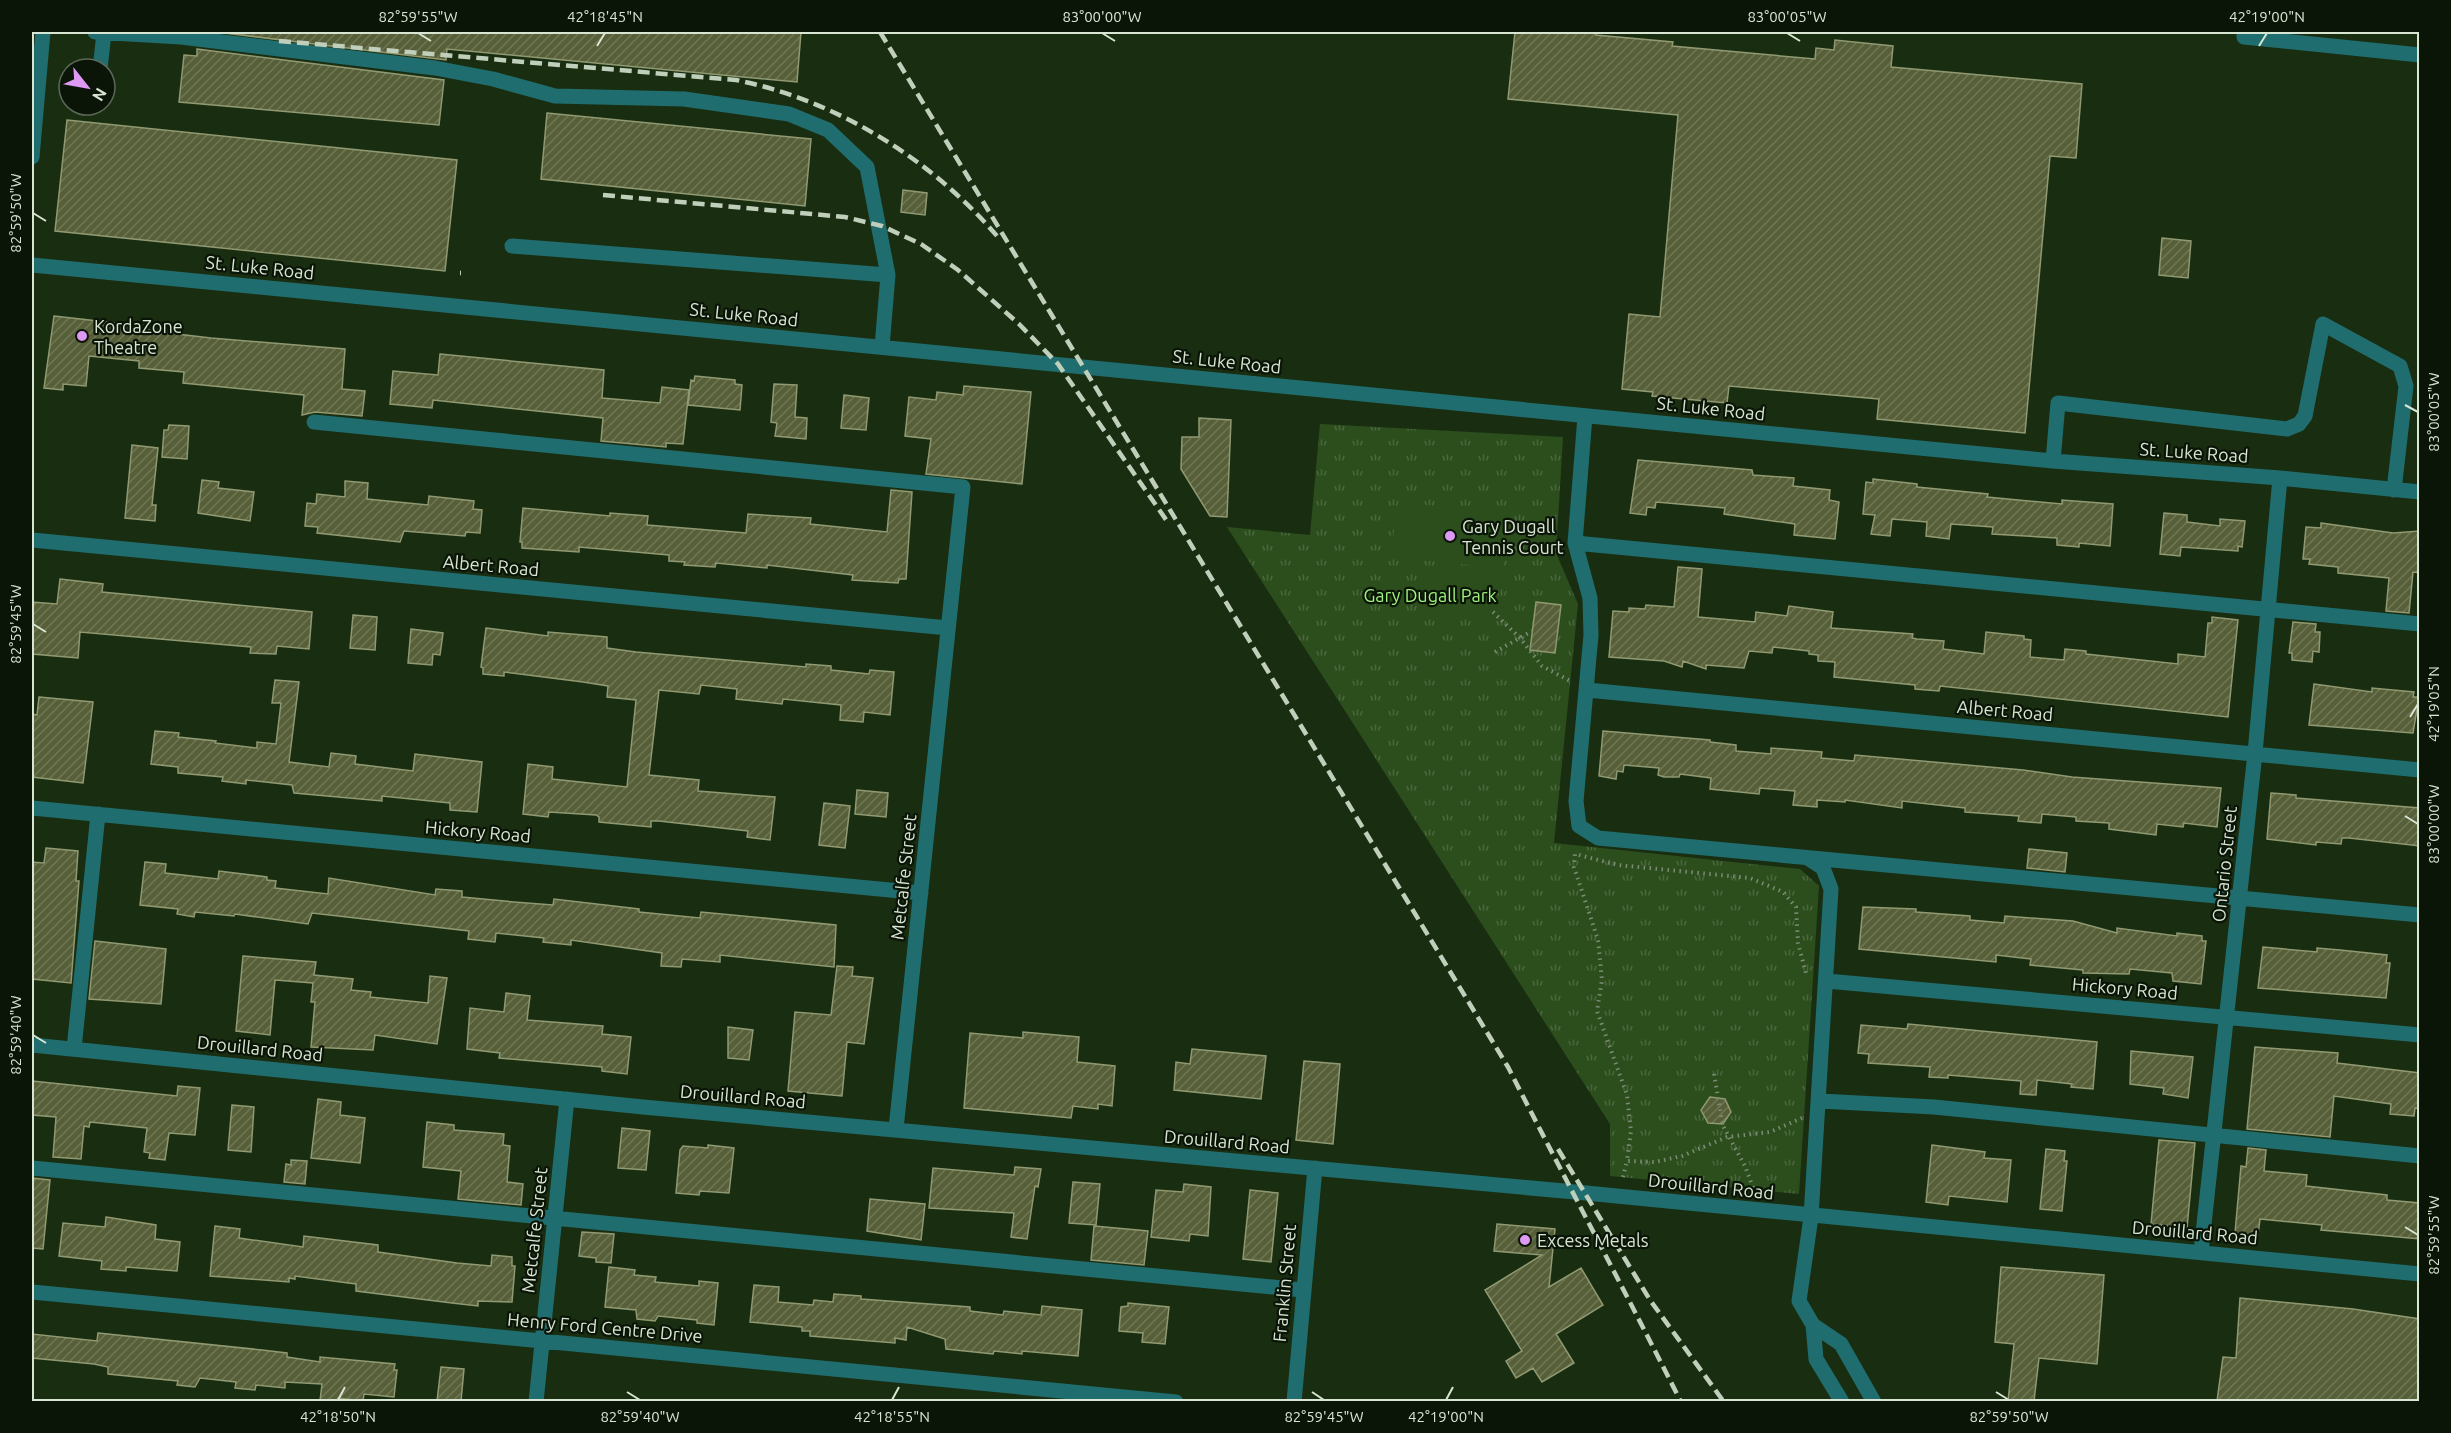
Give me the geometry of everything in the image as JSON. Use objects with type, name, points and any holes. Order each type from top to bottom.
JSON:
[{"type":"street","points":[[32,157],[36,68],[43,32]]},
{"type":"street","points":[[100,57],[99,32],[181,37],[435,68],[494,79],[555,96],[684,99],[789,114],[828,130],[867,167],[888,275],[882,347]]},
{"type":"street","points":[[2244,32],[2244,36],[2420,55]]},
{"type":"street","points":[[512,246],[888,275]]},
{"type":"street","name":"St. Luke Road","points":[[32,265],[2053,461],[2280,478],[2420,492]]},
{"type":"street","points":[[2053,461],[2058,403],[2287,429],[2299,424],[2305,416],[2323,324],[2400,366],[2406,386],[2394,489]]},
{"type":"street","points":[[1585,416],[1575,543],[1590,598],[1591,635],[1576,801],[1580,826],[1587,833],[1598,838],[2420,915]]},
{"type":"street","name":"Metcalfe Street","points":[[315,422],[963,487],[896,1129]]},
{"type":"street","name":"Ontario Street","points":[[2201,1252],[2255,753],[2280,478]]},
{"type":"street","name":"Albert Road","points":[[32,540],[948,628]]},
{"type":"street","points":[[1575,543],[2420,624]]},
{"type":"street","name":"Albert Road","points":[[1587,690],[2420,770]]},
{"type":"street","name":"Hickory Road","points":[[32,807],[921,892]]},
{"type":"street","points":[[74,1049],[98,814]]},
{"type":"street","points":[[1806,857],[1823,868],[1832,889],[1811,1217],[1799,1301],[1813,1325],[1816,1359],[1842,1401]]},
{"type":"street","name":"Hickory Road","points":[[1827,981],[2420,1035]]},
{"type":"street","name":"Drouillard Road","points":[[32,1045],[567,1099],[1586,1192],[1811,1217],[2420,1274]]},
{"type":"street","name":"Metcalfe Street","points":[[536,1401],[567,1099]]},
{"type":"street","points":[[1820,1101],[1934,1107],[2420,1156]]},
{"type":"street","points":[[32,1168],[1303,1290]]},
{"type":"street","name":"Franklin Street","points":[[1294,1401],[1314,1168]]},
{"type":"street","name":"Henry Ford Centre Drive","points":[[32,1292],[1176,1401]]},
{"type":"street","points":[[1813,1325],[1841,1344],[1874,1401]]},
{"type":"path","points":[[1493,612],[1520,638],[1542,666],[1587,690]]},
{"type":"path","points":[[1495,651],[1532,631]]},
{"type":"path","points":[[1623,1177],[1631,1131],[1627,1095],[1597,1011],[1602,980],[1598,940],[1574,867],[1575,854],[1618,865],[1750,878],[1783,892],[1796,907],[1798,943],[1807,975],[1806,987]]},
{"type":"path","points":[[1714,1074],[1727,1137],[1745,1166],[1755,1190]]},
{"type":"path","points":[[1627,1161],[1655,1162],[1682,1155],[1727,1137],[1770,1132],[1800,1119],[1801,1107]]},
{"type":"green space","name":"Gary Dugall Park","points":[[1320,424],[1563,437],[1556,553],[1578,604],[1554,843],[1800,869],[1819,886],[1799,1194],[1610,1176],[1610,1124],[1227,527],[1310,535]]},
{"type":"green space","name":"Gary Dugall Tennis Court","points":[[1398,502],[1509,514],[1502,568],[1390,557]]},
{"type":"green space","points":[[1426,566],[1496,573],[1492,617],[1422,611]]},
{"type":"building","points":[[216,32],[801,32],[797,82],[447,49],[446,60]]},
{"type":"building","points":[[1515,32],[1597,32],[1596,35],[1673,42],[1672,46],[1815,59],[1816,48],[1834,50],[1835,40],[1893,46],[1891,67],[2082,84],[2076,158],[2050,156],[2025,433],[1877,419],[1879,399],[1729,386],[1727,403],[1652,396],[1653,392],[1622,389],[1629,314],[1660,317],[1678,115],[1508,99]]},
{"type":"building","points":[[197,49],[444,80],[439,125],[179,102],[184,55],[197,56]]},
{"type":"building","points":[[547,113],[811,139],[805,206],[541,179]]},
{"type":"building","points":[[67,120],[457,160],[445,271],[55,231]]},
{"type":"building","points":[[903,190],[927,193],[925,215],[901,212]]},
{"type":"building","points":[[2162,238],[2191,241],[2188,278],[2159,275]]},
{"type":"building","points":[[54,316],[133,325],[132,329],[178,331],[177,334],[211,338],[345,349],[342,389],[365,391],[362,416],[315,412],[302,415],[304,395],[183,383],[184,372],[139,368],[139,361],[89,356],[86,386],[63,384],[63,390],[44,388]]},
{"type":"building","points":[[440,354],[604,370],[602,398],[660,403],[662,387],[689,390],[683,444],[666,443],[666,447],[601,441],[603,418],[433,400],[432,408],[390,404],[393,371],[438,375]]},
{"type":"building","points":[[695,376],[735,380],[735,384],[742,385],[740,410],[688,405],[691,380],[694,381]]},
{"type":"building","points":[[774,384],[797,385],[795,417],[807,418],[806,439],[775,436],[777,423],[771,422]]},
{"type":"building","points":[[964,386],[1031,392],[1022,484],[926,474],[931,439],[905,436],[909,397],[936,400],[937,392],[963,395]]},
{"type":"building","points":[[844,395],[869,398],[866,430],[841,428]]},
{"type":"building","points":[[1199,418],[1231,420],[1227,517],[1210,516],[1181,469],[1182,437],[1199,437]]},
{"type":"building","points":[[169,425],[189,426],[187,459],[162,457],[164,430],[168,430]]},
{"type":"building","points":[[132,445],[158,448],[152,505],[156,505],[155,521],[125,518]]},
{"type":"building","points":[[1638,460],[1752,470],[1753,475],[1794,478],[1793,486],[1830,490],[1829,500],[1839,502],[1835,539],[1794,535],[1795,524],[1724,514],[1725,508],[1656,502],[1655,508],[1647,507],[1646,515],[1630,513]]},
{"type":"building","points":[[1873,479],[1917,484],[1917,487],[1988,494],[1987,497],[2062,504],[2062,500],[2113,504],[2110,546],[2079,543],[2079,547],[2057,545],[2057,538],[1992,534],[1993,527],[1951,524],[1949,539],[1926,536],[1927,522],[1892,519],[1890,536],[1871,534],[1875,515],[1863,514],[1866,482],[1873,483]]},
{"type":"building","points":[[202,480],[219,482],[218,488],[254,492],[250,521],[198,513]]},
{"type":"building","points":[[345,481],[368,483],[367,499],[428,505],[429,496],[474,501],[473,509],[482,510],[480,533],[466,532],[465,536],[404,531],[400,542],[317,533],[318,527],[305,526],[307,503],[316,504],[317,494],[345,497]]},
{"type":"building","points":[[891,490],[912,492],[906,579],[899,579],[898,583],[852,580],[853,575],[767,565],[767,568],[716,563],[715,567],[684,565],[685,562],[669,561],[669,555],[579,547],[579,552],[522,548],[522,542],[520,542],[523,508],[610,516],[610,513],[648,516],[647,525],[746,533],[748,514],[811,518],[810,524],[887,532]]},
{"type":"building","points":[[2164,513],[2187,515],[2187,522],[2220,526],[2220,519],[2245,521],[2242,547],[2238,546],[2238,551],[2181,547],[2180,556],[2160,554]]},
{"type":"building","points":[[2321,523],[2393,533],[2420,531],[2420,573],[2413,572],[2409,613],[2386,611],[2389,578],[2338,573],[2338,567],[2309,564],[2310,559],[2303,559],[2306,527],[2321,528]]},
{"type":"building","points":[[1678,567],[1702,569],[1698,617],[1755,622],[1756,612],[1787,616],[1789,606],[1833,612],[1831,628],[1913,634],[1912,638],[1944,641],[1943,649],[1984,654],[1986,632],[2024,636],[2024,639],[2031,640],[2030,657],[2064,660],[2065,649],[2086,651],[2086,654],[2178,664],[2178,654],[2205,657],[2208,623],[2212,623],[2212,617],[2238,620],[2228,717],[1940,686],[1939,691],[1915,689],[1915,685],[1834,677],[1835,662],[1818,661],[1818,655],[1809,654],[1809,651],[1773,647],[1772,653],[1749,651],[1744,668],[1706,665],[1706,669],[1683,661],[1682,667],[1664,661],[1609,657],[1613,611],[1629,612],[1629,608],[1645,609],[1646,605],[1674,607]]},
{"type":"building","points":[[60,579],[103,584],[102,592],[312,612],[309,649],[277,646],[276,654],[250,653],[251,647],[80,632],[78,658],[32,654],[32,602],[57,604]]},
{"type":"building","points":[[1536,602],[1561,605],[1555,653],[1530,650]]},
{"type":"building","points":[[353,615],[377,617],[375,650],[350,648]]},
{"type":"building","points":[[2293,622],[2316,624],[2315,632],[2320,632],[2319,652],[2313,651],[2312,662],[2292,660],[2292,653],[2289,653]]},
{"type":"building","points":[[486,628],[548,636],[548,632],[607,637],[607,648],[636,652],[806,667],[806,664],[831,666],[831,670],[869,674],[870,670],[894,672],[890,715],[864,712],[863,722],[840,720],[841,705],[783,699],[782,704],[736,699],[737,689],[701,685],[699,694],[659,690],[649,775],[699,780],[698,791],[775,797],[770,840],[747,837],[748,831],[659,821],[651,821],[651,827],[599,822],[599,817],[596,815],[549,812],[548,817],[523,814],[528,764],[553,767],[552,779],[627,787],[636,700],[607,697],[608,686],[504,672],[504,676],[483,674],[481,667]]},
{"type":"building","points":[[411,629],[443,633],[440,655],[433,654],[432,665],[408,663]]},
{"type":"building","points":[[275,680],[299,682],[289,762],[329,767],[331,753],[356,756],[355,764],[413,771],[415,754],[482,762],[477,812],[450,810],[450,803],[382,796],[382,801],[294,793],[292,785],[246,780],[246,784],[222,781],[223,777],[178,773],[178,767],[151,764],[155,731],[179,733],[178,737],[257,748],[257,742],[276,744],[281,703],[272,703]]},
{"type":"building","points":[[2314,684],[2372,692],[2372,688],[2414,692],[2413,697],[2419,697],[2413,733],[2309,725]]},
{"type":"building","points":[[39,697],[93,702],[83,783],[32,777],[32,714],[37,715]]},
{"type":"building","points":[[1603,731],[1710,740],[1710,742],[1736,745],[1736,751],[1771,754],[1771,748],[1822,752],[1821,758],[1854,761],[1855,755],[2023,770],[2072,777],[2221,788],[2217,827],[2184,823],[2183,827],[2157,824],[2156,835],[2109,829],[2109,823],[2076,821],[2076,817],[2042,814],[2041,823],[2018,821],[2019,816],[1965,812],[1965,808],[1902,801],[1902,808],[1845,800],[1845,802],[1817,800],[1817,807],[1793,805],[1795,791],[1760,788],[1759,794],[1710,789],[1711,778],[1680,774],[1679,777],[1664,777],[1658,775],[1659,768],[1624,765],[1623,772],[1617,771],[1616,779],[1599,776]]},
{"type":"building","points":[[857,790],[888,793],[886,817],[855,814]]},
{"type":"building","points":[[2271,793],[2296,795],[2296,798],[2420,808],[2420,846],[2349,838],[2342,838],[2341,844],[2316,842],[2316,845],[2267,839]]},
{"type":"building","points":[[824,803],[850,806],[845,848],[819,845]]},
{"type":"building","points":[[46,848],[78,851],[76,881],[79,881],[71,983],[32,979],[32,862],[44,863]]},
{"type":"building","points":[[2029,849],[2067,853],[2065,872],[2027,868]]},
{"type":"building","points":[[145,862],[166,864],[165,873],[218,879],[219,871],[267,877],[267,880],[276,881],[275,888],[328,894],[329,878],[435,895],[436,889],[462,891],[462,897],[514,902],[553,905],[554,899],[639,909],[639,912],[700,918],[701,912],[836,925],[834,967],[720,955],[720,962],[682,959],[681,967],[661,966],[662,953],[571,940],[571,945],[543,942],[544,938],[496,933],[495,942],[468,939],[469,931],[312,913],[308,924],[235,914],[234,916],[195,912],[194,917],[177,914],[178,909],[140,905]]},
{"type":"building","points":[[1863,907],[1916,909],[1916,912],[1970,916],[1970,920],[2004,923],[2005,916],[2073,921],[2117,933],[2117,928],[2177,936],[2177,933],[2202,936],[2202,941],[2206,941],[2201,984],[2173,981],[2172,973],[2130,969],[2129,974],[2083,973],[2083,970],[2030,965],[2031,959],[1996,955],[1996,962],[1859,949]]},
{"type":"building","points":[[95,941],[166,949],[161,1004],[89,999]]},
{"type":"building","points":[[2263,947],[2317,952],[2317,948],[2387,955],[2386,963],[2390,963],[2386,998],[2258,988]]},
{"type":"building","points":[[243,956],[316,962],[314,975],[353,979],[351,990],[371,992],[370,997],[428,1003],[430,976],[447,978],[437,1044],[375,1035],[373,1050],[311,1047],[315,1002],[311,1002],[313,983],[275,980],[270,1035],[236,1031]]},
{"type":"building","points":[[837,966],[853,967],[852,976],[873,978],[864,1044],[847,1042],[842,1096],[788,1091],[795,1012],[831,1015]]},
{"type":"building","points":[[506,993],[530,996],[527,1020],[603,1026],[602,1034],[631,1037],[627,1074],[602,1071],[602,1067],[499,1058],[500,1053],[467,1049],[470,1008],[504,1012]]},
{"type":"building","points":[[1908,1024],[2097,1042],[2093,1089],[2037,1080],[2036,1095],[2020,1094],[2021,1081],[1948,1075],[1948,1078],[1929,1077],[1930,1067],[1868,1063],[1869,1054],[1858,1053],[1861,1025],[1907,1029]]},
{"type":"building","points":[[728,1027],[753,1030],[749,1060],[728,1058]]},
{"type":"building","points":[[1023,1032],[1079,1037],[1077,1062],[1115,1066],[1112,1106],[1098,1104],[1098,1109],[1073,1106],[1071,1118],[964,1108],[970,1033],[1023,1038]]},
{"type":"building","points":[[2255,1047],[2338,1053],[2337,1063],[2420,1073],[2420,1109],[2415,1108],[2414,1116],[2390,1114],[2391,1104],[2334,1096],[2330,1137],[2247,1129]]},
{"type":"building","points":[[1192,1049],[1266,1056],[1261,1099],[1174,1090],[1176,1062],[1190,1064]]},
{"type":"building","points":[[2131,1051],[2193,1057],[2188,1098],[2163,1094],[2164,1088],[2130,1084]]},
{"type":"building","points":[[1304,1061],[1340,1064],[1333,1144],[1296,1140]]},
{"type":"building","points":[[32,1081],[177,1096],[178,1086],[200,1088],[195,1135],[169,1133],[165,1160],[149,1158],[150,1153],[144,1152],[147,1128],[90,1122],[89,1127],[84,1126],[81,1159],[53,1157],[56,1117],[32,1115]]},
{"type":"building","points":[[1710,1097],[1725,1099],[1731,1112],[1723,1124],[1708,1123],[1701,1110]]},
{"type":"building","points":[[318,1099],[341,1102],[340,1115],[365,1118],[360,1163],[311,1158]]},
{"type":"building","points":[[232,1105],[254,1107],[251,1152],[228,1150]]},
{"type":"building","points":[[427,1122],[454,1125],[454,1130],[504,1134],[503,1145],[510,1146],[507,1182],[523,1184],[521,1205],[458,1199],[461,1171],[423,1167]]},
{"type":"building","points":[[622,1128],[650,1131],[646,1170],[618,1168]]},
{"type":"building","points":[[2159,1140],[2195,1143],[2187,1228],[2151,1224]]},
{"type":"building","points":[[708,1145],[734,1148],[729,1193],[700,1191],[699,1195],[676,1193],[680,1150],[683,1146],[708,1148]]},
{"type":"building","points":[[1932,1145],[1985,1152],[1984,1158],[2011,1160],[2007,1202],[1949,1196],[1948,1205],[1926,1202]]},
{"type":"building","points":[[2248,1148],[2266,1150],[2264,1171],[2307,1175],[2306,1186],[2387,1195],[2387,1200],[2420,1203],[2420,1239],[2321,1230],[2322,1225],[2260,1219],[2258,1235],[2235,1233],[2241,1166],[2246,1167]]},
{"type":"building","points":[[2046,1149],[2065,1151],[2064,1161],[2067,1161],[2062,1211],[2040,1209]]},
{"type":"building","points":[[291,1160],[307,1161],[305,1184],[284,1182],[286,1164],[291,1165]]},
{"type":"building","points":[[1015,1167],[1041,1169],[1038,1187],[1035,1186],[1027,1239],[1011,1237],[1014,1213],[929,1208],[933,1168],[1014,1175]]},
{"type":"building","points":[[32,1178],[50,1180],[43,1249],[32,1248]]},
{"type":"building","points":[[1073,1182],[1100,1184],[1096,1225],[1069,1223]]},
{"type":"building","points":[[1184,1184],[1211,1187],[1208,1236],[1190,1234],[1189,1241],[1151,1237],[1156,1190],[1183,1192]]},
{"type":"building","points":[[1250,1190],[1278,1193],[1271,1262],[1243,1259]]},
{"type":"building","points":[[870,1199],[925,1204],[921,1240],[867,1231]]},
{"type":"building","points":[[106,1217],[156,1225],[155,1239],[180,1242],[177,1271],[126,1267],[126,1271],[101,1269],[102,1261],[59,1256],[63,1223],[105,1227]]},
{"type":"building","points":[[1497,1224],[1555,1229],[1549,1287],[1581,1268],[1603,1305],[1556,1334],[1574,1363],[1542,1382],[1533,1368],[1516,1378],[1506,1361],[1522,1351],[1485,1290],[1542,1255],[1494,1251]]},
{"type":"building","points":[[215,1226],[240,1229],[239,1238],[303,1247],[304,1236],[378,1245],[378,1252],[457,1263],[491,1266],[492,1255],[512,1257],[512,1266],[515,1266],[512,1302],[478,1301],[478,1306],[452,1303],[356,1291],[356,1284],[295,1276],[295,1279],[289,1278],[289,1282],[210,1276]]},
{"type":"building","points":[[1094,1226],[1148,1231],[1144,1265],[1091,1260]]},
{"type":"building","points":[[582,1232],[614,1234],[611,1263],[596,1262],[596,1258],[579,1256]]},
{"type":"building","points":[[609,1267],[635,1270],[634,1275],[656,1277],[655,1282],[699,1286],[699,1281],[718,1283],[714,1325],[697,1323],[697,1320],[658,1316],[655,1321],[637,1319],[636,1310],[605,1307]]},
{"type":"building","points":[[2001,1267],[2104,1275],[2097,1364],[2039,1358],[2034,1401],[2008,1401],[2014,1344],[1995,1342]]},
{"type":"building","points":[[754,1285],[779,1287],[778,1302],[813,1305],[814,1300],[833,1302],[834,1294],[861,1296],[861,1299],[970,1307],[970,1311],[1003,1315],[1004,1311],[1041,1315],[1042,1306],[1082,1310],[1078,1356],[1022,1351],[1022,1354],[994,1351],[993,1354],[946,1349],[945,1339],[907,1327],[906,1340],[895,1338],[895,1343],[810,1336],[810,1331],[802,1331],[802,1327],[750,1322]]},
{"type":"building","points":[[2240,1298],[2353,1309],[2420,1319],[2420,1401],[2217,1401],[2223,1357],[2236,1358]]},
{"type":"building","points":[[1128,1303],[1169,1307],[1165,1344],[1142,1342],[1143,1333],[1119,1331],[1121,1307],[1128,1306]]},
{"type":"building","points":[[98,1333],[287,1353],[287,1357],[320,1362],[320,1357],[395,1364],[394,1370],[397,1370],[394,1397],[364,1394],[363,1401],[338,1398],[337,1401],[320,1401],[322,1384],[285,1382],[285,1388],[256,1385],[255,1390],[235,1388],[236,1382],[200,1378],[195,1387],[177,1385],[178,1381],[108,1374],[108,1367],[94,1364],[32,1358],[32,1334],[97,1341]]},
{"type":"building","points":[[441,1367],[464,1369],[461,1401],[437,1401]]},
{"type":"railway","points":[[880,32],[1508,1067],[1681,1402]]},
{"type":"railway","points":[[279,41],[736,80],[773,89],[845,118],[912,158],[971,208],[997,236]]},
{"type":"railway","points":[[603,195],[845,217],[882,226],[921,244],[958,270],[1019,324],[1058,364],[1169,524]]},
{"type":"railway","points":[[1558,1149],[1650,1300],[1724,1402]]},
{"type":"place","name":"KordaZone Theatre","points":[[82,336]]},
{"type":"place","name":"Gary Dugall Tennis Court","points":[[1450,536]]},
{"type":"place","name":"Excess Metals","points":[[1525,1240]]}]
